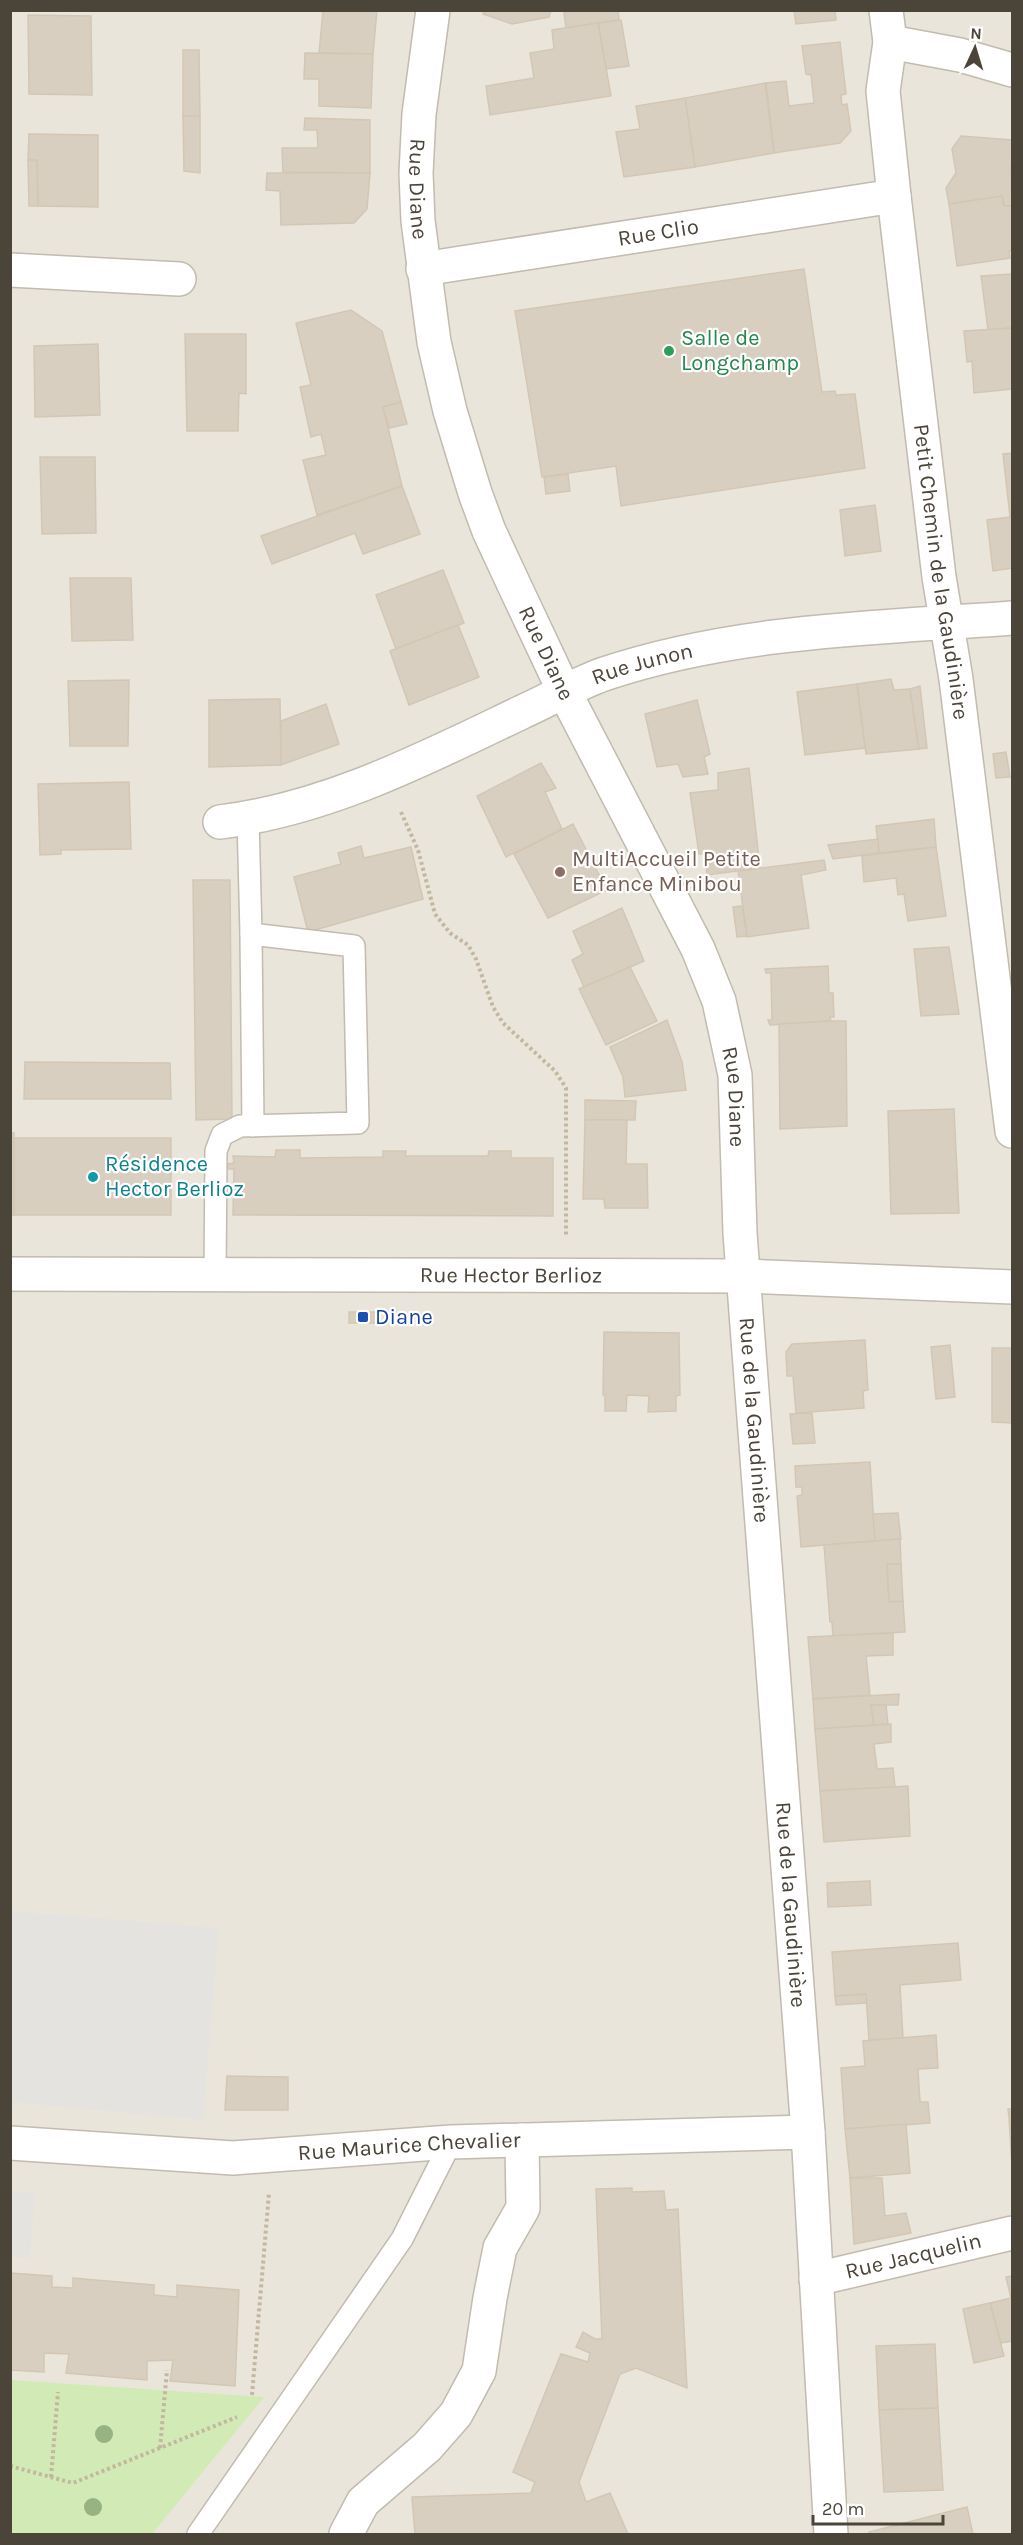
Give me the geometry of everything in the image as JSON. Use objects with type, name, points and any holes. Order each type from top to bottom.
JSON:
[{"type":"street","name":"Rue Diane","points":[[433,10],[419,114],[416,173],[423,269],[437,353],[450,411],[489,531],[564,692],[698,949],[719,1001],[735,1076],[739,1215],[744,1276]]},
{"type":"street","name":"Petit Chemin de la Gaudinière","points":[[886,10],[890,42],[883,91],[894,196],[1012,1131]]},
{"type":"street","points":[[890,42],[960,55],[1012,70]]},
{"type":"street","name":"Rue Clio","points":[[423,269],[894,196]]},
{"type":"street","points":[[10,270],[179,279]]},
{"type":"street","name":"Rue Junon","points":[[234,820],[271,814],[327,797],[385,775],[603,674],[685,652],[752,639],[1012,618]]},
{"type":"street","name":"Rue Hector Berlioz","points":[[10,1274],[744,1276],[1012,1287]]},
{"type":"street","name":"Rue de la Gaudinière","points":[[744,1276],[808,2132],[831,2535]]},
{"type":"street","name":"Rue Maurice Chevalier","points":[[10,2143],[233,2158],[272,2157],[451,2142],[808,2132]]},
{"type":"street","points":[[346,2535],[363,2502],[427,2447],[456,2414],[479,2371],[500,2248],[523,2208],[522,2140]]},
{"type":"street","name":"Rue Jacquelin","points":[[816,2279],[1012,2233]]},
{"type":"lane","points":[[234,820],[251,934],[253,1126]]},
{"type":"lane","points":[[215,1276],[218,1142],[229,1130],[240,1126],[358,1123],[354,946],[251,934]]},
{"type":"lane","points":[[198,2535],[402,2239],[451,2142]]},
{"type":"path","points":[[385,775],[418,850],[435,914],[450,933],[468,945],[476,959],[493,1007],[503,1023],[555,1071],[566,1088],[566,1239]]},
{"type":"path","points":[[252,2399],[272,2157]]},
{"type":"path","points":[[160,2448],[167,2370]]},
{"type":"path","points":[[51,2477],[58,2392]]},
{"type":"path","points":[[10,2466],[73,2483],[241,2415]]},
{"type":"shaded area","points":[[11,11],[1012,11],[1012,2534],[11,2534]]},
{"type":"shaded area","points":[[11,1911],[219,1928],[203,2120],[11,2102]]},
{"type":"shaded area","points":[[11,2191],[35,2193],[30,2258],[11,2257]]},
{"type":"green space","points":[[10,2380],[264,2397],[152,2534],[11,2534]]},
{"type":"building","points":[[321,10],[377,10],[373,54],[319,53],[323,11]]},
{"type":"building","points":[[484,10],[551,10],[549,17],[512,24],[483,14]]},
{"type":"building","points":[[618,10],[619,20],[566,28],[564,12]]},
{"type":"building","points":[[794,10],[835,10],[836,20],[796,24]]},
{"type":"building","points":[[28,15],[91,16],[92,95],[29,94]]},
{"type":"building","points":[[621,20],[629,66],[606,69],[598,23]]},
{"type":"building","points":[[598,23],[611,96],[490,115],[486,86],[534,78],[530,53],[554,49],[552,30]]},
{"type":"building","points":[[840,42],[846,94],[841,95],[842,105],[847,104],[851,131],[840,143],[774,153],[766,83],[786,81],[789,106],[814,103],[811,75],[806,74],[802,46]]},
{"type":"building","points":[[183,50],[199,50],[200,116],[183,116]]},
{"type":"building","points":[[305,53],[373,54],[371,108],[319,106],[319,79],[304,79]]},
{"type":"building","points":[[765,83],[774,153],[695,167],[685,98]]},
{"type":"building","points":[[685,98],[695,167],[624,177],[616,132],[640,129],[636,106]]},
{"type":"building","points":[[183,116],[200,116],[200,173],[184,171]]},
{"type":"building","points":[[305,118],[370,120],[370,173],[283,172],[282,148],[318,148],[317,130],[304,130]]},
{"type":"building","points":[[29,134],[98,135],[98,207],[38,206],[37,160],[28,160]]},
{"type":"building","points":[[961,136],[1012,140],[1012,206],[1004,206],[1002,196],[949,204],[946,188],[956,173],[952,149]]},
{"type":"building","points":[[28,160],[37,160],[38,206],[29,206]]},
{"type":"building","points":[[267,173],[370,173],[367,209],[354,223],[281,225],[280,191],[266,190]]},
{"type":"building","points":[[1002,196],[1004,206],[1012,206],[1010,258],[957,266],[949,204]]},
{"type":"building","name":"Salle de Longchamp","points":[[804,269],[822,392],[835,391],[836,395],[855,394],[865,468],[621,506],[616,466],[542,477],[515,311]]},
{"type":"building","points":[[1012,274],[1012,328],[988,330],[981,276]]},
{"type":"building","points":[[351,310],[382,331],[401,402],[383,407],[402,486],[317,515],[303,460],[326,455],[321,434],[311,437],[300,387],[311,385],[296,323]]},
{"type":"building","points":[[1012,328],[1012,389],[974,393],[972,361],[967,362],[964,331]]},
{"type":"building","points":[[185,334],[246,334],[246,394],[239,393],[238,431],[187,431]]},
{"type":"building","points":[[98,344],[100,415],[35,417],[34,346]]},
{"type":"building","points":[[401,402],[407,424],[389,428],[383,407]]},
{"type":"building","points":[[1012,453],[1012,568],[993,571],[987,520],[1010,517],[1003,454]]},
{"type":"building","points":[[40,457],[95,457],[96,533],[42,534]]},
{"type":"building","points":[[568,474],[570,491],[546,494],[544,477]]},
{"type":"building","points":[[402,486],[420,534],[363,554],[355,533],[272,564],[261,536]]},
{"type":"building","points":[[875,505],[881,551],[845,556],[840,510]]},
{"type":"building","points":[[443,570],[464,623],[396,649],[376,595]]},
{"type":"building","points":[[70,578],[131,578],[133,640],[72,641]]},
{"type":"building","points":[[458,625],[479,677],[409,705],[390,651]]},
{"type":"building","points":[[891,679],[894,690],[910,689],[919,749],[866,754],[857,684]]},
{"type":"building","points":[[129,680],[128,746],[70,746],[68,681]]},
{"type":"building","points":[[857,684],[865,748],[805,755],[797,692]]},
{"type":"building","points":[[920,686],[927,748],[919,749],[910,689]]},
{"type":"building","points":[[280,699],[281,765],[209,767],[209,700]]},
{"type":"building","points":[[697,700],[710,754],[704,757],[708,774],[683,777],[678,764],[657,767],[645,714]]},
{"type":"building","points":[[326,704],[339,744],[281,765],[281,721]]},
{"type":"building","points":[[1006,752],[1010,777],[996,778],[993,754]]},
{"type":"building","points":[[541,763],[556,788],[545,792],[562,829],[506,857],[477,796]]},
{"type":"building","points":[[749,768],[760,868],[707,875],[705,854],[699,854],[690,793],[718,790],[718,773]]},
{"type":"building","points":[[129,782],[131,849],[61,850],[61,854],[40,855],[38,784]]},
{"type":"building","points":[[934,819],[936,847],[879,853],[876,826]]},
{"type":"building","name":"MultiAccueil Petite Enfance Minibou","points":[[573,824],[607,890],[548,918],[514,854]]},
{"type":"building","points":[[878,839],[879,853],[833,859],[828,845]]},
{"type":"building","points":[[361,846],[364,858],[411,847],[423,899],[308,932],[294,877],[341,864],[338,853]]},
{"type":"building","points":[[936,847],[946,916],[908,921],[904,894],[898,895],[896,878],[864,882],[862,856]]},
{"type":"building","points":[[824,860],[826,870],[801,875],[809,928],[747,937],[738,871]]},
{"type":"building","points":[[193,880],[230,880],[232,1119],[196,1120]]},
{"type":"building","points":[[742,906],[747,936],[737,937],[733,907]]},
{"type":"building","points":[[622,908],[644,961],[584,987],[572,960],[583,954],[573,931]]},
{"type":"building","points":[[949,947],[959,1014],[921,1016],[914,949]]},
{"type":"building","points":[[828,966],[829,993],[833,993],[834,1017],[830,1017],[831,1021],[770,1025],[768,1020],[772,1020],[771,973],[766,973],[765,969]]},
{"type":"building","points":[[630,967],[657,1021],[606,1045],[579,989]]},
{"type":"building","points":[[667,1020],[682,1062],[686,1090],[625,1097],[623,1077],[610,1047]]},
{"type":"building","points":[[846,1021],[847,1126],[780,1129],[779,1024]]},
{"type":"building","points":[[25,1062],[170,1063],[171,1099],[24,1099]]},
{"type":"building","points":[[585,1100],[636,1101],[635,1120],[585,1120]]},
{"type":"building","points":[[954,1109],[959,1213],[891,1214],[888,1111]]},
{"type":"building","points":[[585,1120],[627,1120],[626,1164],[647,1164],[648,1208],[605,1208],[604,1199],[583,1199]]},
{"type":"building","points":[[10,1133],[14,1133],[14,1215],[10,1215]]},
{"type":"building","name":"Résidence Hector Berlioz","points":[[14,1138],[171,1138],[171,1215],[14,1215]]},
{"type":"building","points":[[276,1150],[300,1150],[300,1158],[383,1157],[383,1151],[406,1151],[405,1156],[488,1156],[489,1151],[511,1151],[511,1158],[553,1158],[553,1216],[233,1215],[234,1169],[227,1169],[227,1164],[234,1163],[233,1156],[275,1157]]},
{"type":"building","points":[[349,1312],[376,1312],[376,1323],[349,1323]]},
{"type":"building","points":[[604,1332],[679,1333],[680,1395],[676,1396],[676,1411],[648,1412],[649,1396],[627,1395],[626,1411],[605,1411]]},
{"type":"building","points":[[865,1340],[868,1390],[863,1391],[864,1408],[796,1413],[793,1376],[787,1376],[786,1352],[792,1344]]},
{"type":"building","points":[[950,1345],[955,1397],[936,1399],[931,1347]]},
{"type":"building","points":[[992,1348],[1012,1348],[1012,1423],[992,1422]]},
{"type":"building","points":[[812,1413],[815,1443],[793,1444],[790,1414]]},
{"type":"building","points":[[870,1462],[875,1541],[801,1547],[797,1496],[802,1495],[802,1487],[796,1487],[795,1466]]},
{"type":"building","points":[[898,1513],[901,1539],[875,1541],[873,1514]]},
{"type":"building","points":[[900,1539],[901,1564],[887,1564],[889,1602],[903,1601],[905,1632],[833,1636],[824,1545]]},
{"type":"building","points":[[887,1564],[901,1564],[903,1601],[889,1602]]},
{"type":"building","points":[[893,1633],[893,1655],[866,1656],[870,1695],[813,1699],[808,1637]]},
{"type":"building","points":[[899,1694],[898,1705],[871,1705],[874,1725],[815,1729],[813,1699]]},
{"type":"building","points":[[871,1705],[886,1705],[888,1724],[874,1725]]},
{"type":"building","points":[[891,1724],[891,1742],[874,1744],[877,1769],[893,1768],[895,1787],[820,1791],[815,1729]]},
{"type":"building","points":[[908,1786],[910,1836],[824,1842],[820,1791]]},
{"type":"building","points":[[870,1881],[871,1905],[828,1907],[827,1883]]},
{"type":"building","points":[[958,1943],[961,1980],[900,1985],[903,2038],[869,2040],[866,1994],[835,1996],[832,1952]]},
{"type":"building","points":[[866,1994],[866,2003],[836,2005],[835,1996]]},
{"type":"building","points":[[936,2035],[938,2068],[918,2069],[920,2102],[928,2102],[930,2123],[845,2129],[841,2068],[865,2066],[863,2041]]},
{"type":"building","points":[[227,2076],[288,2077],[288,2110],[225,2110]]},
{"type":"building","points":[[1008,2109],[1012,2109],[1012,2168],[1009,2117]]},
{"type":"building","points":[[906,2124],[910,2173],[850,2178],[845,2129]]},
{"type":"building","points":[[850,2178],[882,2178],[885,2216],[906,2213],[911,2233],[854,2244]]},
{"type":"building","points":[[632,2188],[632,2192],[664,2191],[666,2210],[678,2209],[687,2388],[636,2368],[620,2374],[579,2482],[586,2502],[610,2493],[628,2534],[415,2534],[412,2497],[531,2493],[535,2482],[513,2472],[561,2354],[588,2362],[590,2353],[576,2347],[583,2332],[595,2339],[602,2339],[596,2189]]},
{"type":"building","points":[[10,2273],[52,2276],[52,2287],[73,2288],[73,2278],[154,2285],[154,2295],[177,2297],[177,2285],[239,2290],[235,2386],[170,2381],[173,2360],[147,2361],[147,2380],[66,2373],[69,2354],[44,2353],[44,2372],[10,2370]]},
{"type":"building","points":[[1012,2276],[1012,2341],[1001,2343],[990,2303],[1011,2298],[1006,2277]]},
{"type":"building","points":[[990,2303],[1004,2356],[974,2363],[963,2309]]},
{"type":"building","points":[[935,2344],[938,2408],[879,2410],[876,2346]]},
{"type":"building","points":[[938,2408],[943,2490],[884,2492],[879,2410]]},
{"type":"building","points":[[967,2507],[973,2534],[869,2534],[869,2532]]},
{"type":"place","name":"Salle de Longchamp","points":[[669,351]]},
{"type":"place","name":"MultiAccueil Petite Enfance Minibou","points":[[560,872]]},
{"type":"place","name":"Résidence Hector Berlioz","points":[[93,1177]]},
{"type":"place","name":"Diane","points":[[363,1317]]}]
